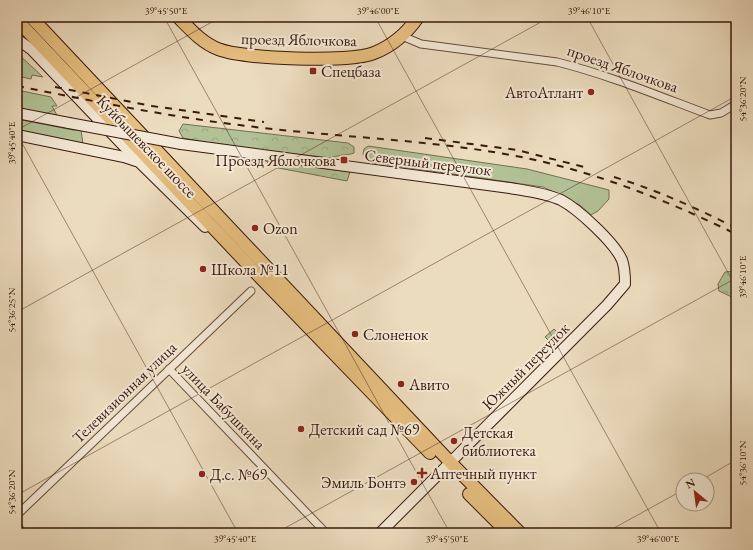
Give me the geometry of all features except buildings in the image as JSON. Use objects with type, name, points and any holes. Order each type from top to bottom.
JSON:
[{"type":"main road","points":[[31,17],[48,34],[195,200]]},
{"type":"main road","name":"проезд Яблочкова","points":[[178,17],[208,44],[227,52],[248,56],[349,58],[373,54],[386,47],[402,36],[418,17]]},
{"type":"main road","name":"проезд Яблочкова","points":[[188,17],[210,36],[221,42],[236,47],[315,52],[355,51],[377,46],[402,36]]},
{"type":"main road","points":[[17,20],[22,30],[195,200]]},
{"type":"main road","points":[[22,30],[48,34]]},
{"type":"main road","name":"Куйбышевское шоссе","points":[[17,39],[32,50],[186,209],[256,273],[448,466],[520,533]]},
{"type":"main road","name":"Северный переулок","points":[[17,112],[181,144],[510,188],[541,194],[560,200],[580,213],[591,223],[621,259],[625,271],[625,284]]},
{"type":"main road","points":[[17,135],[124,157],[139,162]]},
{"type":"main road","name":"Куйбышевское шоссе","points":[[195,200],[256,273]]},
{"type":"main road","name":"Куйбышевское шоссе","points":[[195,200],[448,466],[508,533]]},
{"type":"main road","name":"Южный переулок","points":[[380,533],[607,306],[625,284]]},
{"type":"main road","points":[[17,529],[20,533]]},
{"type":"street","name":"проезд Яблочкова","points":[[402,36],[421,44],[557,62],[573,66],[606,76],[710,115],[721,113],[736,104]]},
{"type":"street","name":"Телевизионная улица","points":[[17,515],[251,291]]},
{"type":"street","name":"улица Бабушкина","points":[[169,369],[326,533]]},
{"type":"green space","points":[[17,53],[43,77],[32,75],[31,79],[17,76]]},
{"type":"green space","points":[[17,90],[51,97],[57,106],[52,106],[58,117],[17,109]]},
{"type":"green space","points":[[17,119],[73,130],[81,130],[83,144],[17,131]]},
{"type":"green space","points":[[183,124],[348,143],[354,147],[354,153],[332,158],[231,147],[183,138],[179,131]]},
{"type":"green space","points":[[368,146],[527,169],[609,190],[609,199],[598,211],[591,215],[580,205],[543,187],[368,162],[363,154],[364,149]]},
{"type":"green space","points":[[269,161],[350,172],[347,181],[268,166],[267,163]]},
{"type":"green space","points":[[736,271],[736,299],[719,291],[718,284],[725,272]]},
{"type":"green space","points":[[554,329],[562,337],[553,345],[545,337]]},
{"type":"railway","points":[[17,86],[189,118],[279,130],[409,141],[473,149],[535,160],[565,167],[623,186],[680,208],[736,234]]},
{"type":"railway","points":[[55,87],[152,106],[264,122]]},
{"type":"railway","points":[[425,138],[517,150],[584,167]]},
{"type":"railway","points":[[614,177],[676,200],[736,228]]},
{"type":"place","name":"Спецбаза","points":[[313,71]]},
{"type":"place","name":"АвтоАтлант","points":[[591,92]]},
{"type":"place","name":"Проезд Яблочкова","points":[[344,160]]},
{"type":"place","name":"Ozon","points":[[255,228]]},
{"type":"place","name":"Школа №11","points":[[203,269]]},
{"type":"place","name":"Слоненок","points":[[355,334]]},
{"type":"place","name":"Авито","points":[[401,384]]},
{"type":"place","name":"Детский сад №69","points":[[301,429]]},
{"type":"place","name":"Детская библиотека","points":[[454,441]]},
{"type":"place","name":"Аптечный пункт","points":[[422,473]]},
{"type":"place","name":"Д.с. №69","points":[[202,474]]},
{"type":"place","name":"Эмиль Бонтэ","points":[[414,482]]}]
